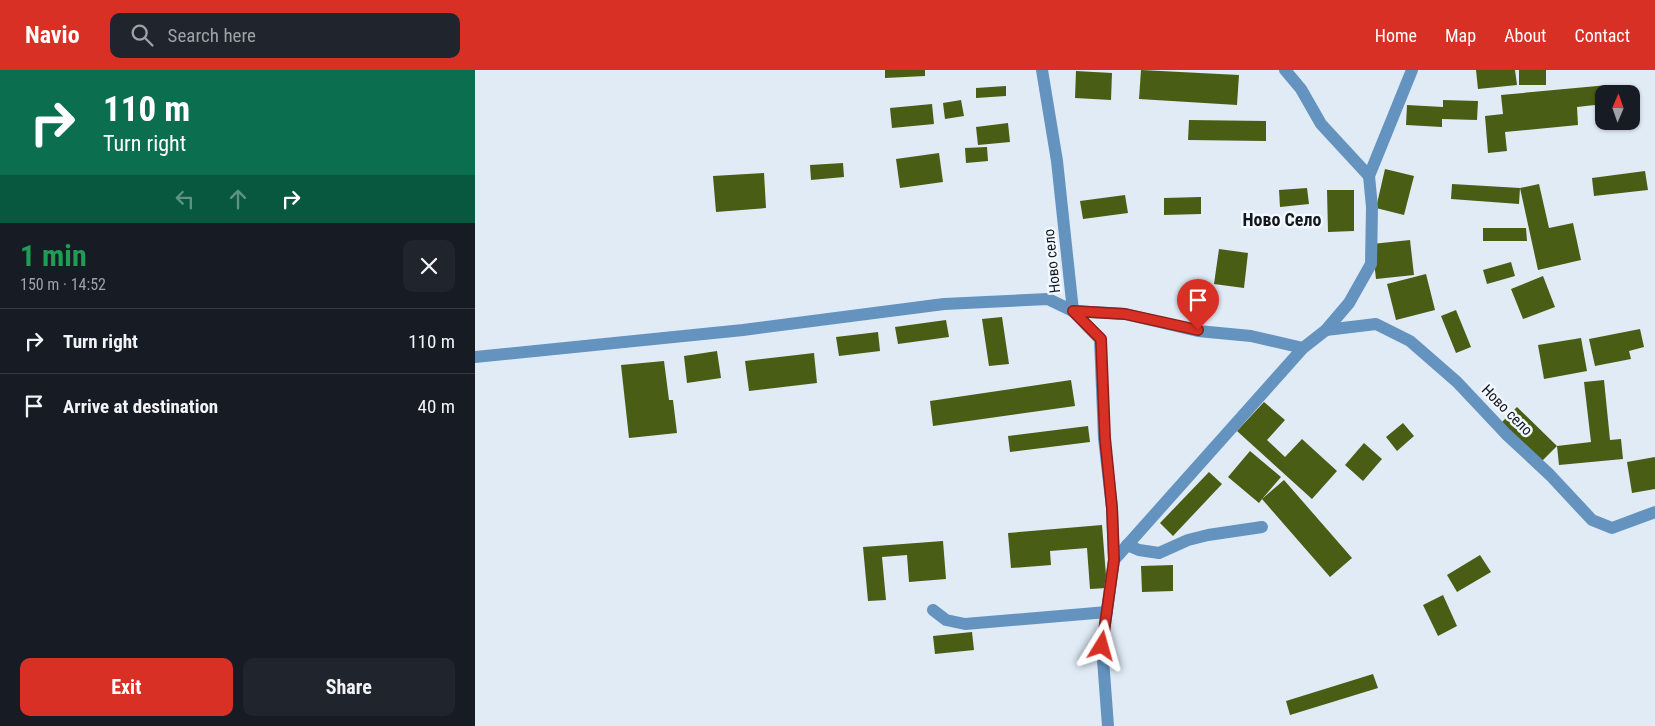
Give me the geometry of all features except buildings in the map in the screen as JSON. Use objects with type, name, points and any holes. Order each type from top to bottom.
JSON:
[{"type":"street","name":"Ново село","points":[[1042,70],[1057,161],[1073,311],[1101,339],[1105,438],[1112,508],[1114,560],[1102,646],[1108,726]]},
{"type":"street","points":[[1285,70],[1301,89],[1321,124],[1369,176]]},
{"type":"street","points":[[1114,560],[1303,348],[1326,330],[1349,303],[1371,264],[1372,207],[1369,176],[1401,102],[1412,70]]},
{"type":"street","points":[[475,357],[743,330],[944,304],[1048,299],[1073,311],[1125,314],[1198,330],[1251,336],[1303,348]]},
{"type":"street","name":"Ново село","points":[[1326,330],[1376,324],[1410,341],[1457,382],[1506,434],[1551,475],[1592,520],[1612,528],[1655,512]]},
{"type":"street","points":[[1127,545],[1139,550],[1159,553],[1188,540],[1262,527]]},
{"type":"street","points":[[933,610],[946,620],[965,624],[1107,612]]},
{"type":"district","name":"Ново Село","points":[[1282,219]]},
{"type":"route","points":[[1102,646],[1114,560],[1112,508],[1105,438],[1101,339],[1073,311],[1125,314],[1198,330]]}]
